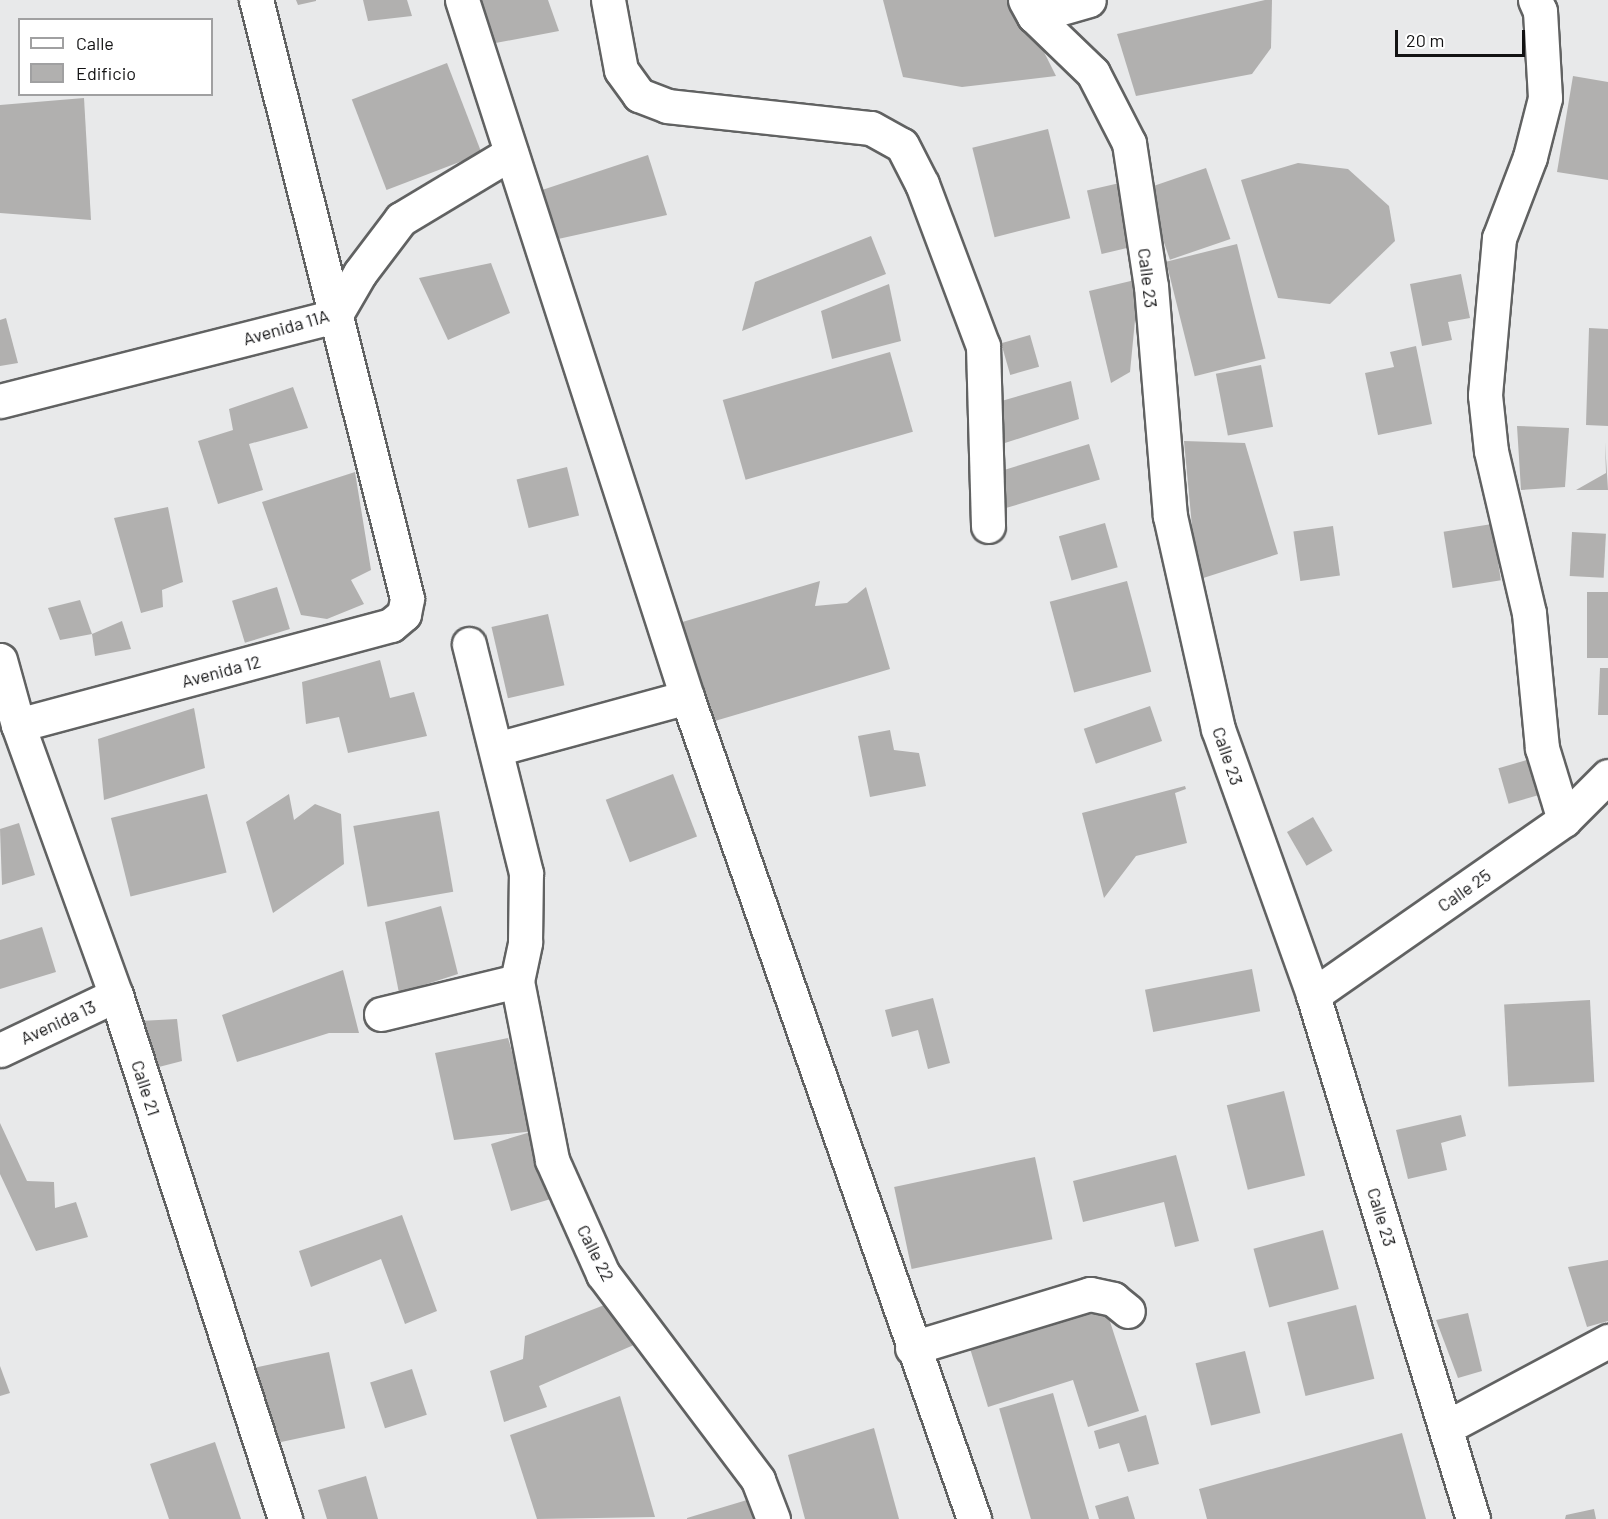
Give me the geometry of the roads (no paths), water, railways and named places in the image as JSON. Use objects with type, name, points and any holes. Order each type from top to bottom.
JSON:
[{"type":"street","points":[[256,0],[335,316]]},
{"type":"street","points":[[462,0],[687,697],[912,1348],[975,1519]]},
{"type":"street","points":[[608,0],[621,70],[639,94],[667,106],[871,128],[902,145],[922,184],[983,346],[988,526]]},
{"type":"street","points":[[1029,8],[1089,0]]},
{"type":"street","points":[[1535,0],[1540,11],[1545,98],[1530,158],[1499,238],[1485,395],[1491,451],[1529,613],[1542,748],[1564,820]]},
{"type":"street","name":"Calle 23","points":[[1029,8],[1093,73],[1129,143],[1150,286],[1170,516],[1218,729],[1313,995],[1447,1426],[1473,1519]]},
{"type":"street","name":"Avenida 11A","points":[[0,400],[335,316],[360,273],[400,219],[511,153]]},
{"type":"street","name":"Avenida 12","points":[[18,725],[391,625],[404,614],[407,598],[335,316]]},
{"type":"street","points":[[381,1014],[517,981],[525,942],[526,873],[469,644]]},
{"type":"street","name":"Calle 21","points":[[0,660],[18,725],[116,995],[285,1519]]},
{"type":"street","points":[[496,749],[687,697]]},
{"type":"street","name":"Calle 25","points":[[1313,995],[1564,820],[1608,776]]},
{"type":"street","name":"Calle 22","points":[[517,981],[552,1160],[603,1274],[758,1480],[773,1519]]},
{"type":"street","name":"Avenida 13","points":[[0,1050],[116,995]]},
{"type":"street","points":[[912,1348],[1090,1293],[1113,1299],[1128,1311]]},
{"type":"street","points":[[1447,1426],[1608,1341]]}]
